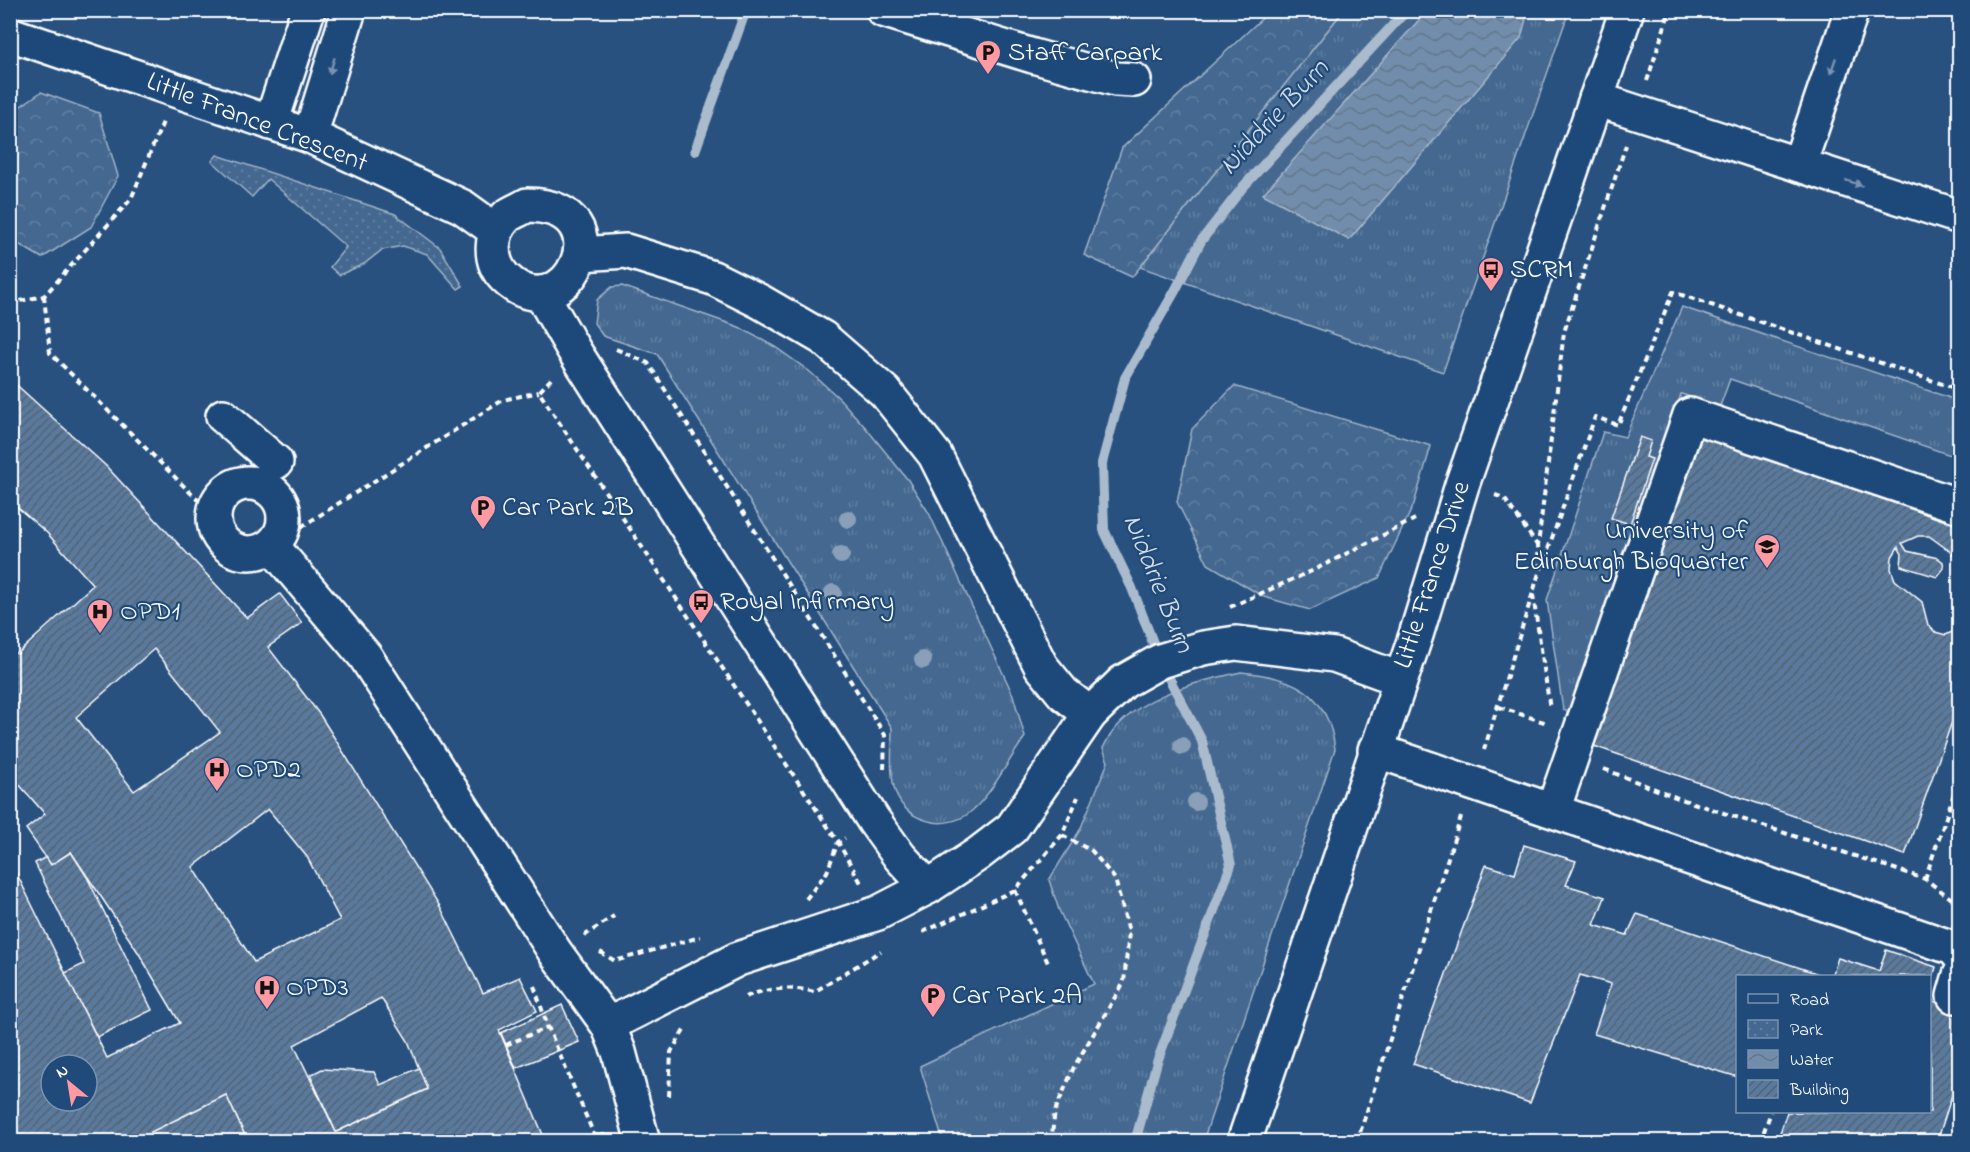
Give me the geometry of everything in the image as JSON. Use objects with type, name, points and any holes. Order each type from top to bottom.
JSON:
[{"type":"street","points":[[271,123],[308,10]]},
{"type":"street","points":[[310,136],[349,10]]},
{"type":"street","points":[[883,10],[1043,59],[1116,79],[1134,80]]},
{"type":"street","name":"Little France Drive","points":[[1244,1142],[1400,679],[1462,484],[1627,10]]},
{"type":"street","points":[[1799,165],[1852,10]]},
{"type":"street","name":"Little France Crescent","points":[[10,34],[310,136],[463,207],[495,230]]},
{"type":"street","points":[[1596,99],[1959,217]]},
{"type":"street","points":[[527,205],[548,206],[567,216],[579,233],[581,254],[573,275],[556,289],[541,293],[514,287],[500,272],[493,253],[495,230],[508,215],[527,205]]},
{"type":"street","points":[[581,254],[626,251],[713,278],[824,338],[885,392],[935,455],[1041,666],[1063,693],[1090,714]]},
{"type":"street","points":[[541,293],[575,352],[874,821],[900,857],[928,887]]},
{"type":"street","points":[[1553,810],[1690,415],[1959,506]]},
{"type":"street","points":[[223,416],[276,462]]},
{"type":"street","points":[[251,483],[262,485],[272,491],[283,510],[282,530],[272,546],[249,554],[227,547],[219,538],[213,515],[222,495],[230,488],[251,483]]},
{"type":"street","points":[[272,546],[365,656],[567,946],[608,1025],[619,1052],[643,1142]]},
{"type":"street","points":[[608,1025],[738,959],[850,924],[928,887],[1012,828],[1090,714],[1123,682],[1160,661],[1203,648],[1236,643],[1334,655],[1400,679]]},
{"type":"street","points":[[1376,750],[1953,948],[1959,956]]},
{"type":"path","points":[[1356,1142],[1499,706],[1539,573],[1538,545],[1564,332],[1670,10]]},
{"type":"path","points":[[10,303],[44,296],[131,199],[176,91]]},
{"type":"path","points":[[44,296],[50,353],[213,515]]},
{"type":"path","points":[[272,546],[503,400],[539,392]]},
{"type":"path","points":[[1462,484],[1504,498],[1538,545]]},
{"type":"path","points":[[1224,610],[1314,570],[1419,517]]},
{"type":"path","points":[[1533,594],[1552,725]]},
{"type":"path","points":[[884,777],[885,735]]},
{"type":"path","points":[[1925,879],[1959,776]]},
{"type":"path","points":[[1678,798],[1925,879],[1959,905]]},
{"type":"path","points":[[795,904],[805,899],[827,872],[838,842],[874,821]]},
{"type":"path","points":[[1051,1142],[1055,1111],[1074,1067],[1124,982],[1129,932],[1115,879],[1092,851],[1062,836]]},
{"type":"path","points":[[1015,890],[1048,963]]},
{"type":"path","points":[[506,1045],[548,1027],[528,968],[614,916]]},
{"type":"path","points":[[567,946],[615,961],[705,935]]},
{"type":"path","points":[[1760,1142],[1771,1113]]},
{"type":"green space","points":[[1270,11],[1343,11],[1132,277],[1084,255],[1122,148]]},
{"type":"green space","points":[[1343,11],[1569,11],[1443,372],[1140,267]]},
{"type":"green space","points":[[41,92],[99,113],[118,176],[91,227],[42,258],[10,239],[11,113]]},
{"type":"green space","points":[[217,155],[395,214],[440,248],[463,286],[458,289],[427,254],[403,246],[382,250],[364,264],[339,275],[330,267],[346,247],[268,179],[252,197],[212,161]]},
{"type":"green space","points":[[622,286],[739,327],[775,347],[809,371],[839,398],[908,480],[929,513],[1013,695],[1025,737],[984,798],[968,814],[951,821],[933,822],[917,817],[906,809],[898,798],[892,772],[892,728],[657,354],[603,336],[594,323],[597,300],[612,287]]},
{"type":"green space","points":[[1682,307],[1959,401],[1959,458],[1730,379],[1720,406],[1681,394],[1572,713],[1563,710],[1547,600],[1603,432],[1625,437]]},
{"type":"green space","points":[[1234,386],[1431,446],[1414,504],[1379,578],[1310,610],[1264,597],[1208,564],[1177,502],[1192,429]]},
{"type":"green space","points":[[1241,672],[1260,674],[1292,683],[1316,700],[1325,713],[1335,749],[1203,1141],[943,1141],[920,1066],[1094,984],[1059,910],[1049,880],[1080,830],[1108,762],[1103,748],[1127,717],[1162,695],[1202,681]]},
{"type":"water","points":[[1427,11],[1528,11],[1521,38],[1349,240],[1263,194]]},
{"type":"building","points":[[10,379],[106,466],[247,618],[280,594],[302,623],[268,647],[320,715],[441,908],[483,993],[520,977],[537,1011],[499,1030],[546,1142],[248,1142],[226,1095],[151,1132],[155,1142],[10,1142],[10,860],[107,1058],[180,1023],[138,952],[71,852],[51,865],[26,829],[45,814],[10,774],[10,647],[17,654],[93,585],[47,533],[10,501]],"holes":[[[154,649],[220,732],[134,791],[76,717]],[[268,809],[307,857],[340,920],[254,962],[193,867]],[[381,998],[408,1041],[427,1089],[336,1132],[294,1045]]]},
{"type":"building","points":[[1702,436],[1960,526],[1960,563],[1951,552],[1929,536],[1918,536],[1902,543],[1907,551],[1938,558],[1943,562],[1944,568],[1937,577],[1901,566],[1902,554],[1898,547],[1892,557],[1891,569],[1895,580],[1922,602],[1928,625],[1935,632],[1946,635],[1960,628],[1960,699],[1905,855],[1594,746]]},
{"type":"building","points":[[1640,437],[1651,441],[1646,457],[1652,459],[1630,524],[1611,518]]},
{"type":"building","points":[[1524,845],[1576,861],[1566,885],[1605,897],[1594,925],[1627,935],[1637,914],[1822,975],[1736,975],[1736,1076],[1594,1034],[1611,984],[1580,975],[1530,1103],[1413,1064],[1486,865],[1515,874]]},
{"type":"building","points":[[71,852],[87,877],[152,1010],[97,1037],[65,973],[84,964],[35,863],[46,857],[51,865]]},
{"type":"building","points":[[1886,950],[1936,967],[1931,984],[1931,975],[1832,975],[1838,958],[1879,971]]},
{"type":"building","points":[[1931,1000],[1960,1010],[1960,1070],[1937,1142],[1777,1142],[1787,1113],[1931,1113]]},
{"type":"building","points":[[562,1005],[579,1042],[516,1068],[501,1033]]},
{"type":"building","points":[[419,1068],[427,1089],[336,1132],[310,1075],[322,1069],[374,1072],[380,1085]]},
{"type":"building","points":[[226,1095],[248,1142],[155,1142],[151,1132]]},
{"type":"waterway","points":[[695,151],[746,10]]},
{"type":"waterway","name":"Niddrie Burn","points":[[1135,1142],[1157,1062],[1231,865],[1202,741],[1160,661],[1132,588],[1104,530],[1102,463],[1125,378],[1201,241],[1243,187],[1407,10]]},
{"type":"place","name":"Staff Carpark","points":[[988,76]]},
{"type":"place","name":"SCRM","points":[[1491,293]]},
{"type":"place","name":"Car Park 2B","points":[[483,531]]},
{"type":"place","name":"University of Edinburgh Bioquarter","points":[[1767,570]]},
{"type":"place","name":"Royal Infirmary","points":[[701,625]]},
{"type":"place","name":"OPD1","points":[[100,635]]},
{"type":"place","name":"OPD2","points":[[217,793]]},
{"type":"place","name":"OPD3","points":[[267,1011]]},
{"type":"place","name":"Car Park 2A","points":[[933,1019]]}]
